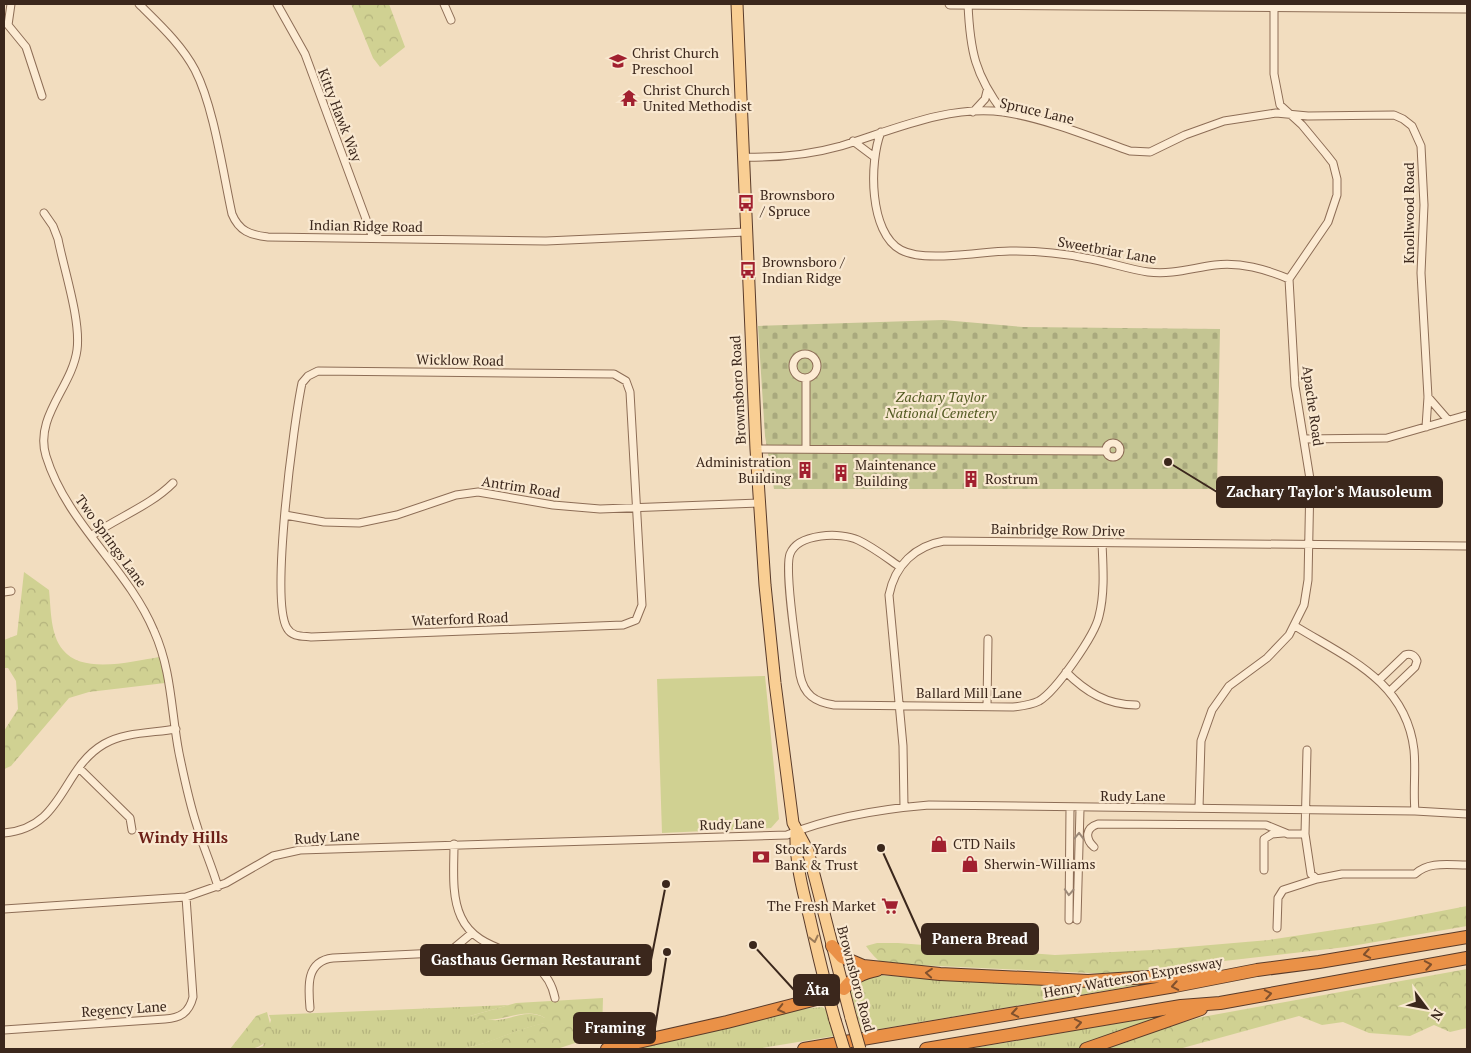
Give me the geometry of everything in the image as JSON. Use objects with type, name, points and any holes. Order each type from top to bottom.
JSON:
[{"type":"highway","name":"Henry Watterson Expressway","points":[[804,1049],[1175,986],[1257,970],[1320,962],[1467,937]]},
{"type":"highway","points":[[832,946],[851,962],[880,969],[940,974],[1088,981],[1257,970]]},
{"type":"highway","points":[[926,1049],[1181,1006],[1220,1003],[1467,958]]},
{"type":"highway","points":[[844,989],[850,981],[863,974],[880,969]]},
{"type":"highway","points":[[606,1049],[736,1020],[828,996]]},
{"type":"highway","points":[[1086,1049],[1220,1003]]},
{"type":"main road","name":"Brownsboro Road","points":[[740,4],[743,157],[756,449],[776,696],[790,804],[796,832],[796,852],[828,996],[844,1049]]},
{"type":"main road","name":"Brownsboro Road","points":[[796,832],[808,851],[860,1049]]},
{"type":"main road","points":[[828,996],[844,989]]},
{"type":"street","points":[[11,4],[8,25],[26,47],[42,96]]},
{"type":"street","name":"Indian Ridge Road","points":[[139,4],[171,37],[196,70],[208,105],[232,214],[240,228],[257,236],[546,241],[746,232]]},
{"type":"street","name":"Kitty Hawk Way","points":[[277,4],[305,54],[373,238]]},
{"type":"street","points":[[444,4],[451,20]]},
{"type":"street","points":[[950,4],[1274,5],[1467,8]]},
{"type":"street","points":[[968,4],[972,55],[987,90],[1003,112]]},
{"type":"street","points":[[1274,5],[1276,89],[1280,105],[1302,125],[1330,159],[1336,174],[1337,190],[1328,222],[1289,279]]},
{"type":"street","points":[[973,112],[985,99],[987,90]]},
{"type":"street","name":"Spruce Lane","points":[[743,157],[767,158],[799,154],[853,141],[917,120],[973,112],[1003,112],[1052,125],[1130,151],[1145,153],[1224,121],[1276,113],[1291,115]]},
{"type":"street","name":"Knollwood Road","points":[[1291,115],[1394,115],[1407,121],[1418,135],[1421,146],[1424,205],[1421,273],[1428,397],[1426,427]]},
{"type":"street","name":"Sweetbriar Lane","points":[[881,132],[873,156],[877,214],[882,230],[896,247],[912,254],[923,256],[1011,251],[1042,252],[1086,258],[1147,272],[1166,273],[1214,265],[1236,264],[1260,269],[1289,279]]},
{"type":"street","points":[[853,141],[873,156]]},
{"type":"street","name":"Two Springs Lane","points":[[44,213],[58,239],[78,336],[73,366],[46,423],[44,448],[56,482],[73,513],[134,593],[155,632],[169,678],[189,799],[218,887]]},
{"type":"street","name":"Apache Road","points":[[1199,808],[1201,741],[1212,710],[1229,686],[1278,648],[1295,626],[1306,595],[1310,544],[1310,479],[1295,386],[1289,279]]},
{"type":"street","name":"Wicklow Road","points":[[285,515],[301,390],[304,379],[318,371],[619,375],[626,381],[630,392],[637,508]]},
{"type":"street","points":[[806,378],[806,449]]},
{"type":"street","points":[[1428,397],[1448,420]]},
{"type":"street","points":[[1304,439],[1387,438],[1467,415]]},
{"type":"street","points":[[756,449],[1106,451]]},
{"type":"street","points":[[91,536],[116,519],[155,499],[173,483]]},
{"type":"street","name":"Antrim Road","points":[[285,515],[324,522],[359,523],[397,515],[456,495],[471,492],[489,493],[575,507],[637,508],[759,503]]},
{"type":"street","name":"Waterford Road","points":[[285,515],[282,568],[284,619],[286,626],[294,635],[311,637],[628,624],[636,620],[642,605],[637,508]]},
{"type":"street","name":"Ballard Mill Lane","points":[[900,567],[865,544],[848,537],[814,537],[802,540],[793,549],[788,568],[798,656],[802,682],[811,697],[834,705],[1013,707],[1032,704],[1045,697],[1066,672],[1089,639],[1099,618],[1102,604],[1102,543]]},
{"type":"street","name":"Bainbridge Row Drive","points":[[904,807],[904,765],[900,706],[889,595],[891,584],[900,567],[924,547],[944,541],[1467,546]]},
{"type":"street","points":[[1295,626],[1379,680],[1390,691],[1401,708],[1411,734],[1415,769],[1415,811]]},
{"type":"street","points":[[987,706],[988,639]]},
{"type":"street","points":[[1379,680],[1405,655],[1415,656],[1417,661],[1415,667],[1390,691]]},
{"type":"street","points":[[1066,672],[1099,698],[1115,704],[1136,706]]},
{"type":"street","points":[[4,833],[28,827],[45,816],[94,751],[113,740],[176,729]]},
{"type":"street","points":[[1307,750],[1305,834],[1311,874],[1317,879]]},
{"type":"street","points":[[80,768],[130,818],[132,830]]},
{"type":"street","name":"Rudy Lane","points":[[4,909],[186,897],[218,887],[259,863],[287,852],[311,849],[788,835],[819,823],[904,807],[929,805],[1080,809],[1307,809],[1467,814]]},
{"type":"street","points":[[1069,920],[1070,808]]},
{"type":"street","points":[[1077,920],[1080,809]]},
{"type":"street","points":[[1094,847],[1089,842],[1087,835],[1093,826],[1098,824],[1266,825],[1284,833]]},
{"type":"street","points":[[1264,870],[1264,839],[1272,834],[1305,834]]},
{"type":"street","points":[[454,844],[457,908],[462,920],[472,933],[494,947],[536,965],[550,982],[555,998]]},
{"type":"street","points":[[1277,928],[1278,898],[1283,890],[1317,879],[1342,874],[1415,874],[1423,867],[1434,865],[1467,865]]},
{"type":"street","name":"Regency Lane","points":[[4,1030],[165,1019],[182,1016],[190,1007],[193,998],[186,897]]},
{"type":"street","points":[[310,1008],[310,976],[316,965],[322,961],[333,958],[437,953],[454,948],[472,933]]},
{"type":"green space","points":[[351,4],[389,4],[405,47],[380,67],[373,58]]},
{"type":"green space","name":"Zachary Taylor National Cemetery","points":[[943,320],[1023,327],[1220,329],[1217,489],[774,489],[765,436],[758,326]]},
{"type":"green space","points":[[24,572],[49,590],[53,629],[59,644],[72,658],[95,664],[109,664],[160,657],[165,683],[89,692],[69,698],[11,766],[4,769],[4,731],[18,709],[16,681],[8,668],[4,668],[4,640],[17,635]]},
{"type":"green space","points":[[765,676],[779,819],[771,828],[662,833],[657,679]]},
{"type":"green space","points":[[1467,906],[1467,926],[1346,947],[1111,974],[917,965],[893,966],[882,963],[866,946],[877,943],[898,943],[1055,955],[1152,950],[1269,940],[1380,923]]},
{"type":"green space","points":[[1467,969],[1467,1028],[1450,1032],[1434,1025],[1410,1036],[1369,1033],[1343,1022],[1322,1025],[1299,1016],[1179,1049],[1105,1049],[1153,1031],[1202,1017]]},
{"type":"green space","points":[[878,975],[966,981],[1144,984],[862,1032],[850,989],[860,981]]},
{"type":"green space","points":[[603,998],[602,1034],[557,1049],[460,1049],[482,1044],[544,1023],[545,1018],[536,1014],[489,1020],[470,1016],[516,1003]]},
{"type":"green space","points":[[509,1005],[470,1016],[495,1020],[533,1014],[545,1018],[545,1023],[482,1044],[460,1049],[256,1049],[263,1046],[271,1020],[269,1015]]},
{"type":"green space","points":[[822,1007],[827,1010],[834,1036],[756,1049],[627,1049],[801,1009]]},
{"type":"green space","points":[[267,1012],[273,1035],[258,1047],[230,1049],[256,1016]]},
{"type":"green space","points":[[1160,1016],[1160,1018],[1077,1049],[968,1049]]},
{"type":"place","name":"Christ Church Preschool","points":[[618,61]]},
{"type":"place","name":"Christ Church United Methodist","points":[[629,98]]},
{"type":"place","name":"Brownsboro / Spruce","points":[[746,203]]},
{"type":"place","name":"Brownsboro / Indian Ridge","points":[[748,270]]},
{"type":"place","name":"Zachary Taylor's Mausoleum","points":[[1168,462]]},
{"type":"place","name":"Administration Building","points":[[805,470]]},
{"type":"place","name":"Maintenance Building","points":[[841,473]]},
{"type":"place","name":"Rostrum","points":[[971,479]]},
{"type":"place","name":"CTD Nails","points":[[939,844]]},
{"type":"place","name":"Panera Bread","points":[[881,848]]},
{"type":"place","name":"Stock Yards Bank & Trust","points":[[761,857]]},
{"type":"place","name":"Sherwin-Williams","points":[[970,864]]},
{"type":"place","name":"Gasthaus German Restaurant","points":[[666,884]]},
{"type":"place","name":"The Fresh Market","points":[[890,906]]},
{"type":"place","name":"Äta","points":[[753,945]]},
{"type":"place","name":"Framing","points":[[667,952]]},
{"type":"district","name":"Windy Hills","points":[[183,837]]}]
